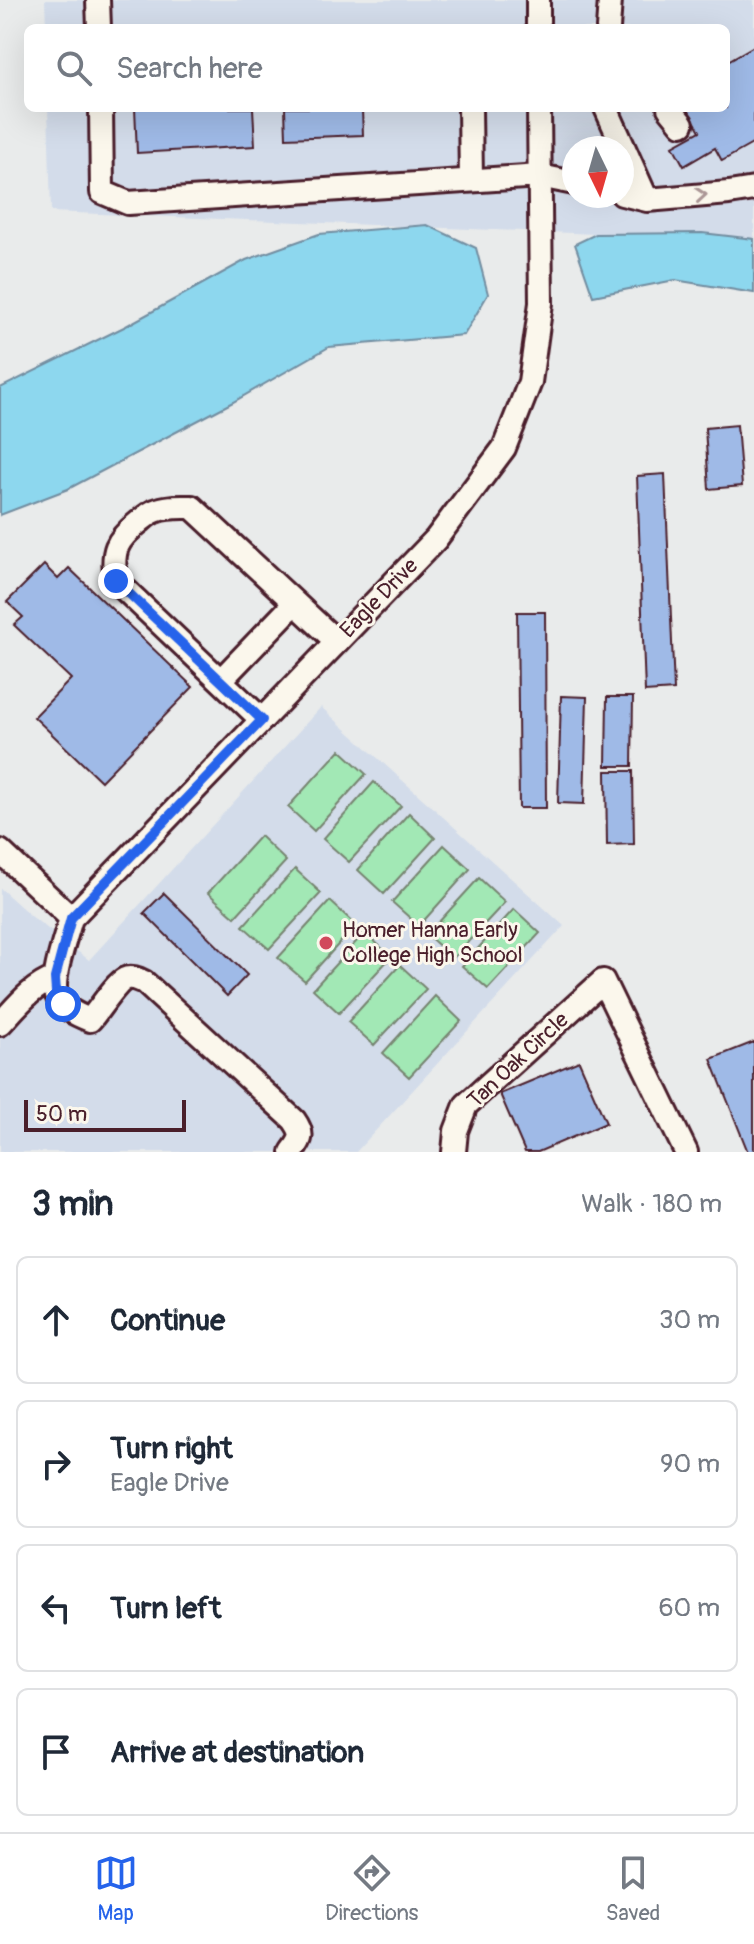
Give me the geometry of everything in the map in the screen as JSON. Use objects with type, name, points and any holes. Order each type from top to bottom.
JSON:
[{"type":"street","points":[[98,0],[99,24]]},
{"type":"street","points":[[538,0],[538,24]]},
{"type":"street","points":[[608,24],[610,0]]},
{"type":"street","points":[[101,112],[102,192],[128,203],[540,176],[562,181]]},
{"type":"street","points":[[470,112],[471,180]]},
{"type":"street","name":"Eagle Drive","points":[[71,918],[436,539],[504,448],[530,382],[541,303],[539,112]]},
{"type":"street","points":[[608,112],[647,200]]},
{"type":"street","points":[[634,197],[647,200],[754,189]]},
{"type":"street","points":[[262,720],[116,581],[115,548],[125,533],[152,511],[192,507],[337,642]]},
{"type":"street","points":[[221,680],[295,603]]},
{"type":"street","points":[[0,851],[71,918],[55,978],[56,992],[63,1004],[75,1014],[90,1020],[126,978],[144,982],[294,1120],[301,1130],[301,1141],[292,1152]]},
{"type":"street","points":[[0,1024],[29,993],[41,983],[55,978]]},
{"type":"street","name":"Tan Oak Circle","points":[[454,1152],[456,1131],[466,1105],[603,981],[686,1152]]},
{"type":"shaded area","points":[[45,0],[754,0],[754,239],[702,233],[596,234],[51,212],[48,112],[730,112],[730,24],[46,24]]},
{"type":"shaded area","name":"Homer Hanna Early College High School","points":[[321,707],[564,926],[356,1152],[0,1152],[0,888],[89,960]]},
{"type":"green space","points":[[340,750],[366,774],[314,831],[288,807]]},
{"type":"green space","points":[[374,782],[401,806],[349,862],[323,839]]},
{"type":"green space","points":[[409,813],[435,838],[384,894],[358,870]]},
{"type":"green space","points":[[260,836],[286,861],[235,917],[208,893]]},
{"type":"green space","points":[[444,845],[470,869],[419,926],[392,902]]},
{"type":"green space","points":[[295,869],[321,893],[269,949],[243,926]]},
{"type":"green space","points":[[479,878],[505,902],[453,958],[427,935]]},
{"type":"green space","points":[[330,901],[356,925],[305,981],[278,958]]},
{"type":"green space","points":[[514,909],[540,933],[488,989],[462,966]]},
{"type":"green space","points":[[365,932],[391,957],[339,1013],[313,989]]},
{"type":"green space","points":[[400,965],[426,989],[374,1045],[348,1022]]},
{"type":"green space","points":[[435,996],[461,1021],[409,1077],[383,1053]]},
{"type":"water","points":[[427,225],[476,248],[488,294],[464,335],[329,347],[233,402],[68,489],[0,515],[0,388],[126,326],[246,260],[319,234]]},
{"type":"water","points":[[702,233],[754,239],[754,293],[675,280],[593,296],[575,244],[596,234]]},
{"type":"building","points":[[754,46],[754,143],[722,161],[715,148],[684,166],[673,146],[700,131],[689,112],[730,112],[730,60]]},
{"type":"building","points":[[135,112],[253,112],[255,146],[137,153]]},
{"type":"building","points":[[285,112],[362,112],[363,135],[286,138]]},
{"type":"building","points":[[737,425],[742,486],[709,489],[705,428]]},
{"type":"building","points":[[665,474],[674,690],[645,692],[637,476]]},
{"type":"building","points":[[44,565],[58,579],[69,568],[193,687],[101,781],[34,717],[71,679],[14,625],[23,617],[7,602]]},
{"type":"building","points":[[517,612],[545,612],[546,808],[519,808]]},
{"type":"building","points":[[561,696],[587,697],[584,804],[558,803]]},
{"type":"building","points":[[607,697],[633,697],[632,766],[606,766]]},
{"type":"building","points":[[606,771],[633,771],[634,844],[607,845]]},
{"type":"building","points":[[164,893],[247,975],[227,996],[144,913]]},
{"type":"building","points":[[754,1042],[754,1152],[748,1152],[711,1059]]},
{"type":"building","points":[[579,1061],[606,1123],[538,1152],[525,1152],[500,1094]]},
{"type":"place","name":"Homer Hanna Early College High School","points":[[326,943]]},
{"type":"route","points":[[63,1004],[56,992],[55,978],[71,918],[262,720],[116,581]]}]
